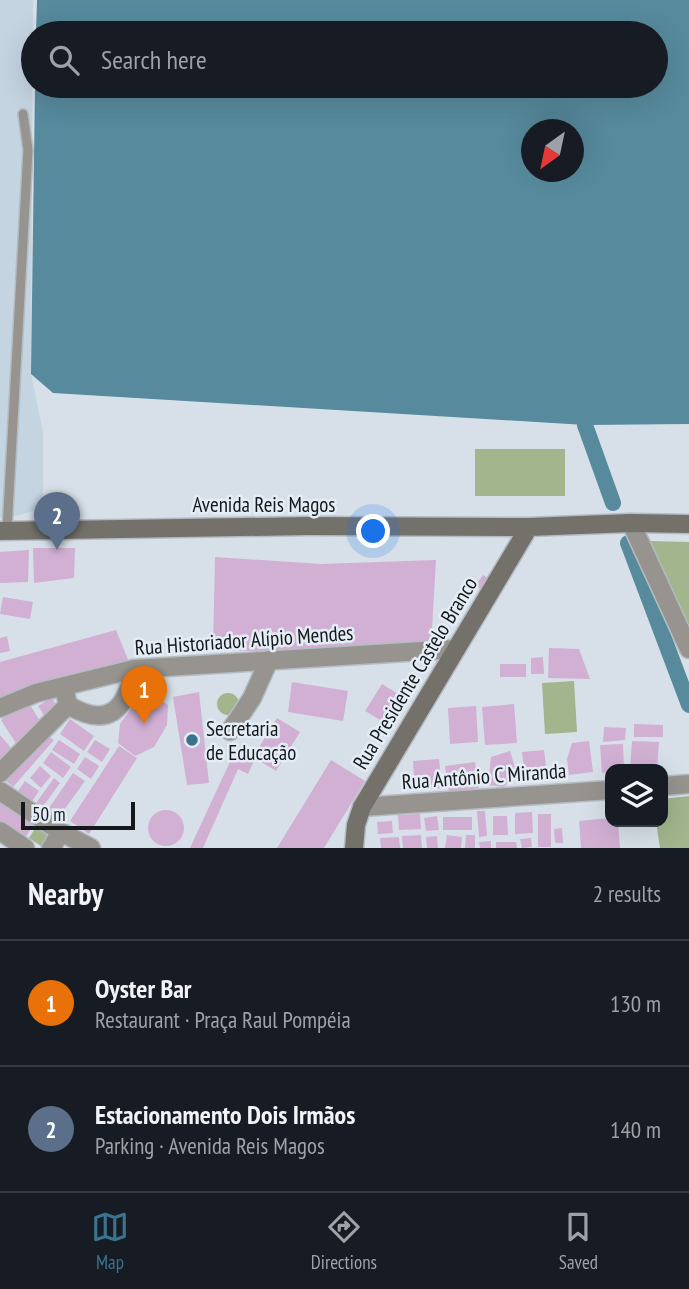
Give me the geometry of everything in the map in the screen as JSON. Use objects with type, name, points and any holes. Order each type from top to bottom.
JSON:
[{"type":"main road","name":"Avenida Reis Magos","points":[[4,530],[689,524]]},
{"type":"main road","name":"Rua Presidente Castelo Branco","points":[[354,848],[356,825],[362,807],[529,527]]},
{"type":"street","points":[[631,523],[689,649]]},
{"type":"street","name":"Rua Historiador Alípio Mendes","points":[[0,708],[36,693],[134,669],[455,649]]},
{"type":"street","points":[[230,731],[252,698],[270,660]]},
{"type":"street","points":[[64,687],[68,705],[95,718],[110,714],[122,703],[131,687],[134,669]]},
{"type":"street","points":[[0,773],[68,705]]},
{"type":"street","points":[[668,786],[689,784]]},
{"type":"street","name":"Rua Antônio C Miranda","points":[[362,807],[605,790]]},
{"type":"street","points":[[0,791],[61,832],[91,848]]},
{"type":"street","points":[[0,831],[25,848]]},
{"type":"street","points":[[51,848],[61,832]]},
{"type":"lane","points":[[4,530],[28,150],[23,114]]},
{"type":"shaded area","points":[[0,0],[33,0],[33,21],[21,21],[21,98],[32,98],[31,374],[43,432],[43,508],[0,518]]},
{"type":"green space","points":[[475,449],[565,449],[565,496],[475,496]]},
{"type":"green space","points":[[649,541],[689,542],[689,628],[688,627]]},
{"type":"green space","points":[[574,681],[577,732],[545,734],[542,683]]},
{"type":"green space","points":[[228,693],[236,696],[239,704],[236,712],[228,715],[220,712],[217,704],[220,696]]},
{"type":"green space","points":[[689,796],[689,848],[660,848],[657,827],[668,827],[668,798]]},
{"type":"green space","points":[[36,827],[53,838],[44,848],[29,838]]},
{"type":"water","points":[[37,0],[689,0],[689,424],[585,425],[53,393],[31,374],[35,98],[668,98],[668,21],[36,21]]},
{"type":"building","points":[[33,548],[75,548],[74,578],[34,583]]},
{"type":"building","points":[[29,550],[28,582],[0,583],[0,552]]},
{"type":"building","points":[[215,557],[321,564],[436,560],[431,646],[300,652],[213,650]]},
{"type":"building","points":[[483,575],[490,579],[483,590],[475,586]]},
{"type":"building","points":[[3,597],[33,602],[30,619],[0,614]]},
{"type":"building","points":[[116,630],[129,662],[0,700],[0,662]]},
{"type":"building","points":[[7,636],[10,651],[0,653],[0,638]]},
{"type":"building","points":[[549,648],[579,649],[590,679],[548,678]]},
{"type":"building","points":[[543,657],[544,674],[531,674],[531,658]]},
{"type":"building","points":[[500,664],[526,664],[526,677],[500,677]]},
{"type":"building","points":[[292,682],[348,691],[343,721],[288,712]]},
{"type":"building","points":[[382,684],[408,700],[392,727],[365,711]]},
{"type":"building","name":"Secretaria de Educação","points":[[199,692],[209,783],[187,785],[173,697]]},
{"type":"building","points":[[152,694],[168,705],[167,725],[154,747],[135,756],[118,743],[120,724],[135,703]]},
{"type":"building","points":[[52,698],[58,709],[45,717],[38,706]]},
{"type":"building","points":[[28,702],[44,727],[17,745],[1,720]]},
{"type":"building","points":[[514,704],[517,743],[485,745],[482,707]]},
{"type":"building","points":[[476,706],[478,742],[450,744],[448,708]]},
{"type":"building","points":[[277,718],[300,732],[276,771],[253,757]]},
{"type":"building","points":[[70,719],[94,736],[84,751],[60,734]]},
{"type":"building","points":[[634,724],[663,725],[663,737],[634,737]]},
{"type":"building","points":[[604,727],[626,728],[625,740],[603,742]]},
{"type":"building","points":[[0,735],[13,750],[2,760],[0,758]]},
{"type":"building","points":[[46,735],[54,740],[13,787],[5,780]]},
{"type":"building","points":[[59,740],[80,754],[74,764],[52,750]]},
{"type":"building","points":[[95,740],[110,749],[102,762],[87,752]]},
{"type":"building","points":[[589,741],[593,772],[569,775],[567,759],[572,743]]},
{"type":"building","points":[[632,741],[659,742],[657,764],[630,764]]},
{"type":"building","points":[[623,744],[624,764],[605,764],[605,773],[602,773],[600,745]]},
{"type":"building","points":[[119,746],[137,758],[89,834],[70,821]]},
{"type":"building","points":[[544,750],[547,774],[525,776],[522,752]]},
{"type":"building","points":[[510,751],[517,774],[504,787],[488,785],[491,757]]},
{"type":"building","points":[[51,752],[71,767],[63,778],[43,763]]},
{"type":"building","points":[[234,753],[254,761],[248,774],[238,769],[203,848],[190,848]]},
{"type":"building","points":[[85,757],[99,766],[91,779],[77,769]]},
{"type":"building","points":[[439,759],[442,788],[415,790],[413,761]]},
{"type":"building","points":[[331,760],[365,781],[324,848],[277,848]]},
{"type":"building","points":[[475,762],[479,788],[449,792],[445,766]]},
{"type":"building","points":[[40,766],[51,776],[41,788],[30,778]]},
{"type":"building","points":[[73,773],[85,781],[56,821],[45,814]]},
{"type":"building","points":[[54,778],[60,783],[42,808],[36,803]]},
{"type":"building","points":[[25,781],[39,791],[31,803],[16,794]]},
{"type":"building","points":[[0,802],[34,824],[25,838],[0,822]]},
{"type":"building","points":[[166,810],[179,815],[184,828],[179,841],[166,846],[153,841],[148,828],[153,815]]},
{"type":"building","points":[[477,811],[485,811],[487,836],[479,837]]},
{"type":"building","points":[[532,812],[533,833],[515,834],[515,813]]},
{"type":"building","points":[[420,814],[421,829],[399,830],[398,815]]},
{"type":"building","points":[[538,814],[551,814],[551,847],[538,847]]},
{"type":"building","points":[[437,816],[439,830],[426,831],[424,818]]},
{"type":"building","points":[[493,816],[507,816],[508,835],[493,835]]},
{"type":"building","points":[[443,817],[472,817],[472,830],[443,830]]},
{"type":"building","points":[[605,818],[605,827],[618,827],[620,848],[581,848],[579,821]]},
{"type":"building","points":[[392,821],[393,833],[378,834],[377,822]]},
{"type":"building","points":[[562,828],[563,843],[555,843],[554,829]]},
{"type":"building","points":[[421,835],[422,848],[403,848],[402,836]]},
{"type":"building","points":[[447,835],[462,837],[461,848],[445,848]]},
{"type":"building","points":[[466,835],[475,835],[475,848],[465,848]]},
{"type":"building","points":[[437,836],[438,848],[427,848],[426,837]]},
{"type":"building","points":[[399,837],[400,848],[381,848],[380,838]]},
{"type":"building","points":[[531,838],[532,847],[522,848],[520,839]]},
{"type":"building","points":[[491,841],[491,848],[480,848],[479,842]]},
{"type":"building","points":[[496,842],[516,842],[517,848],[496,848]]},
{"type":"waterway","points":[[585,425],[613,503]]},
{"type":"waterway","points":[[628,543],[689,705]]},
{"type":"place","name":"Estacionamento Dois Irmãos","points":[[57,550]]},
{"type":"place","name":"Oyster Bar","points":[[144,724]]},
{"type":"place","name":"Secretaria de Educação","points":[[192,740]]}]
